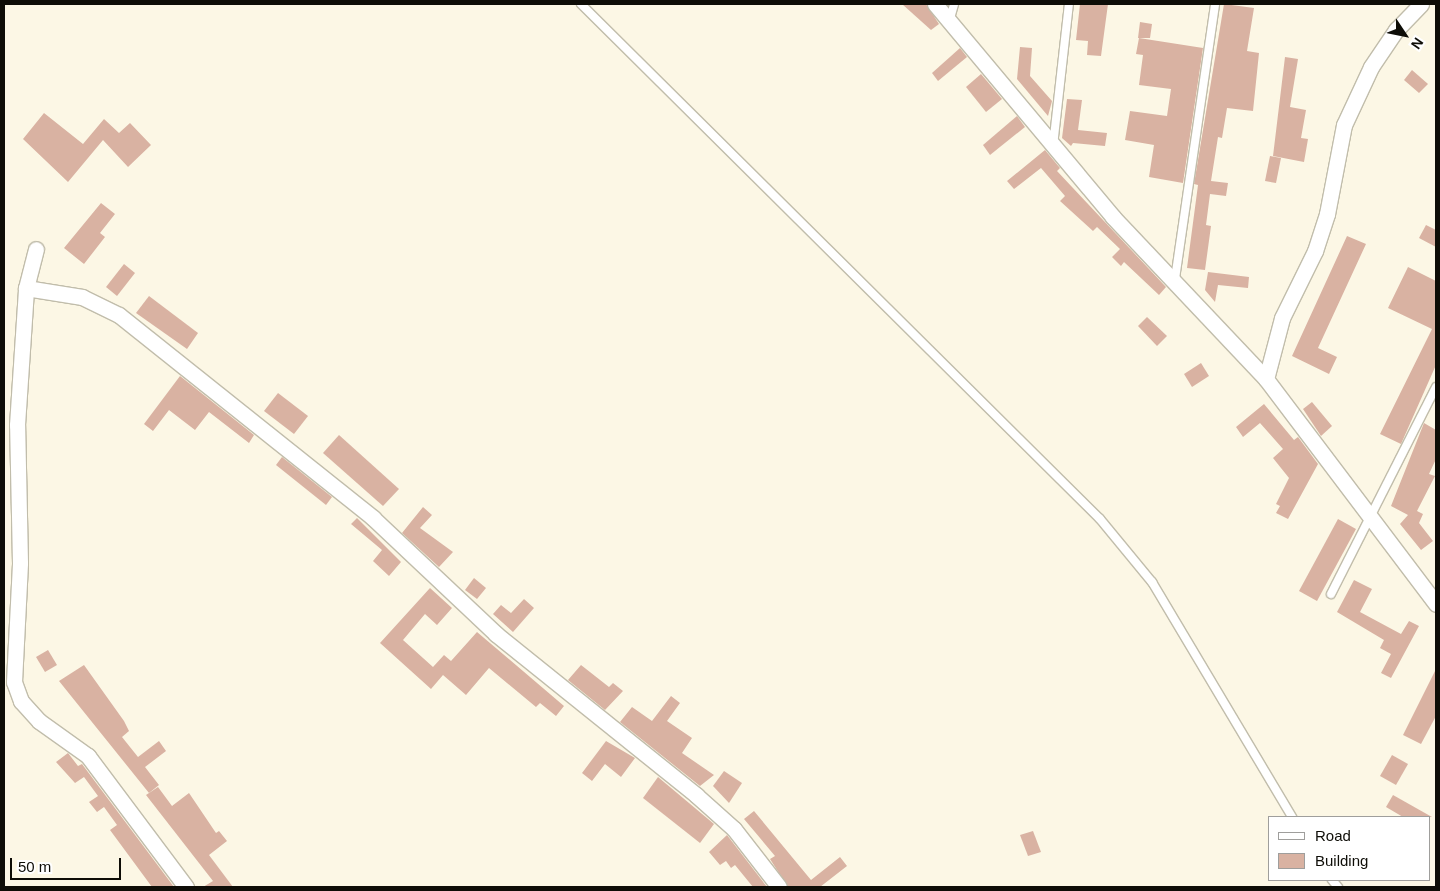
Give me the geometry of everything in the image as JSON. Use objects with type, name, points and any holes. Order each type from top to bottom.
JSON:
[{"type":"street","points":[[935,4],[1053,148],[1113,217],[1175,279],[1266,379],[1373,518],[1436,604]]},
{"type":"street","points":[[1266,379],[1282,318],[1315,251],[1327,214],[1344,125],[1371,67],[1396,30],[1420,4]]},
{"type":"street","points":[[36,249],[26,288],[17,425],[20,563],[14,682],[21,701],[39,721],[88,756],[186,887]]},
{"type":"street","points":[[26,288],[82,297],[135,327],[373,518],[496,634],[696,795],[734,830],[779,887]]},
{"type":"lane","points":[[581,4],[1100,518],[1152,582],[1291,816]]},
{"type":"lane","points":[[949,22],[954,4]]},
{"type":"lane","points":[[1053,148],[1069,4]]},
{"type":"lane","points":[[1175,279],[1215,4]]},
{"type":"lane","points":[[1331,594],[1373,518],[1436,387]]},
{"type":"building","points":[[902,4],[926,4],[939,24],[931,30]]},
{"type":"building","points":[[1080,4],[1108,4],[1101,56],[1087,55],[1088,41],[1076,40]]},
{"type":"building","points":[[1224,4],[1254,8],[1247,51],[1259,53],[1253,111],[1227,108],[1222,138],[1218,137],[1211,181],[1228,183],[1226,196],[1210,194],[1206,225],[1211,226],[1205,270],[1187,268],[1198,185],[1194,184]]},
{"type":"building","points":[[1140,22],[1152,24],[1150,38],[1138,38]]},
{"type":"building","points":[[1139,38],[1203,48],[1183,183],[1149,177],[1154,145],[1125,140],[1130,111],[1167,116],[1171,89],[1139,85],[1143,55],[1136,54]]},
{"type":"building","points":[[1020,47],[1032,48],[1030,76],[1052,101],[1048,116],[1017,79]]},
{"type":"building","points":[[960,48],[967,57],[938,81],[932,73]]},
{"type":"building","points":[[1285,57],[1298,59],[1290,107],[1306,110],[1301,138],[1308,139],[1304,162],[1273,156]]},
{"type":"building","points":[[1412,70],[1428,84],[1419,93],[1404,80]]},
{"type":"building","points":[[981,74],[1002,99],[986,112],[966,87]]},
{"type":"building","points":[[1067,99],[1082,100],[1078,130],[1107,133],[1105,146],[1073,143],[1071,146],[1062,138]]},
{"type":"building","points":[[44,113],[83,144],[104,119],[119,133],[130,123],[151,145],[128,167],[103,140],[68,182],[23,139]]},
{"type":"building","points":[[1017,116],[1025,127],[990,155],[983,145]]},
{"type":"building","points":[[1045,150],[1060,168],[1057,171],[1166,287],[1159,295],[1124,262],[1121,266],[1112,257],[1120,249],[1097,227],[1093,231],[1060,201],[1065,196],[1041,168],[1014,189],[1007,181]]},
{"type":"building","points":[[1270,156],[1281,158],[1276,183],[1265,181]]},
{"type":"building","points":[[101,203],[115,214],[100,233],[105,237],[84,264],[64,248]]},
{"type":"building","points":[[1426,225],[1436,230],[1436,247],[1419,238]]},
{"type":"building","points":[[1347,236],[1366,244],[1318,348],[1337,357],[1329,374],[1292,356]]},
{"type":"building","points":[[124,264],[135,273],[117,296],[106,287]]},
{"type":"building","points":[[1408,267],[1436,281],[1436,365],[1401,444],[1380,434],[1432,329],[1388,308]]},
{"type":"building","points":[[1208,272],[1249,277],[1248,288],[1218,285],[1215,302],[1205,290]]},
{"type":"building","points":[[149,296],[198,333],[187,349],[136,313]]},
{"type":"building","points":[[1147,317],[1167,336],[1157,346],[1138,326]]},
{"type":"building","points":[[1201,363],[1209,376],[1192,387],[1184,374]]},
{"type":"building","points":[[180,376],[254,435],[249,443],[209,412],[195,430],[169,410],[153,431],[144,424]]},
{"type":"building","points":[[278,393],[308,416],[294,434],[264,411]]},
{"type":"building","points":[[1312,402],[1332,426],[1321,436],[1303,409]]},
{"type":"building","points":[[1264,404],[1294,440],[1298,437],[1318,464],[1288,519],[1276,513],[1280,506],[1276,504],[1289,478],[1273,458],[1283,449],[1260,423],[1243,437],[1236,427]]},
{"type":"building","points":[[1424,423],[1436,430],[1436,459],[1429,474],[1435,476],[1417,511],[1423,514],[1419,523],[1433,541],[1421,550],[1400,524],[1408,515],[1391,506]]},
{"type":"building","points":[[339,435],[399,489],[383,506],[323,453]]},
{"type":"building","points":[[282,457],[332,497],[326,505],[276,465]]},
{"type":"building","points":[[423,507],[432,515],[420,528],[453,552],[439,567],[402,533]]},
{"type":"building","points":[[357,518],[401,562],[389,576],[373,561],[382,550],[351,524]]},
{"type":"building","points":[[1338,519],[1356,529],[1317,601],[1299,591]]},
{"type":"building","points":[[474,578],[486,588],[477,599],[465,590]]},
{"type":"building","points":[[1354,580],[1372,589],[1360,612],[1401,634],[1409,621],[1419,626],[1391,678],[1381,673],[1391,654],[1380,648],[1384,640],[1337,612]]},
{"type":"building","points":[[430,588],[452,608],[437,625],[425,614],[403,640],[433,667],[444,655],[451,661],[477,632],[564,706],[556,716],[540,703],[536,707],[489,668],[466,695],[443,675],[431,689],[380,643]]},
{"type":"building","points":[[524,599],[534,608],[513,632],[493,614],[501,605],[511,613]]},
{"type":"building","points":[[48,650],[57,665],[45,672],[36,657]]},
{"type":"building","points":[[84,665],[124,721],[129,731],[122,737],[138,757],[159,741],[166,751],[145,767],[159,785],[149,793],[59,681]]},
{"type":"building","points":[[581,665],[609,687],[613,683],[623,691],[605,710],[568,680]]},
{"type":"building","points":[[1436,669],[1436,716],[1421,744],[1403,735]]},
{"type":"building","points":[[671,696],[680,703],[667,721],[692,738],[682,753],[714,775],[700,786],[620,722],[632,707],[652,721]]},
{"type":"building","points":[[606,741],[635,758],[621,777],[605,764],[592,781],[582,773]]},
{"type":"building","points":[[68,753],[78,766],[82,764],[174,887],[152,887],[110,830],[117,825],[104,807],[97,812],[89,802],[98,796],[84,777],[75,783],[56,762]]},
{"type":"building","points":[[1392,755],[1408,764],[1396,785],[1380,776]]},
{"type":"building","points":[[724,771],[742,783],[729,803],[713,786]]},
{"type":"building","points":[[658,777],[714,824],[700,843],[643,798]]},
{"type":"building","points":[[158,787],[172,806],[189,793],[216,833],[219,831],[227,841],[209,855],[233,887],[203,887],[213,881],[146,795]]},
{"type":"building","points":[[1393,795],[1432,817],[1401,816],[1386,807]]},
{"type":"building","points":[[754,811],[811,880],[840,857],[847,866],[820,887],[788,887],[770,859],[775,856],[744,819]]},
{"type":"building","points":[[1033,831],[1041,852],[1028,856],[1020,835]]},
{"type":"building","points":[[727,835],[767,887],[753,887],[735,865],[731,868],[726,861],[720,865],[709,852]]}]
